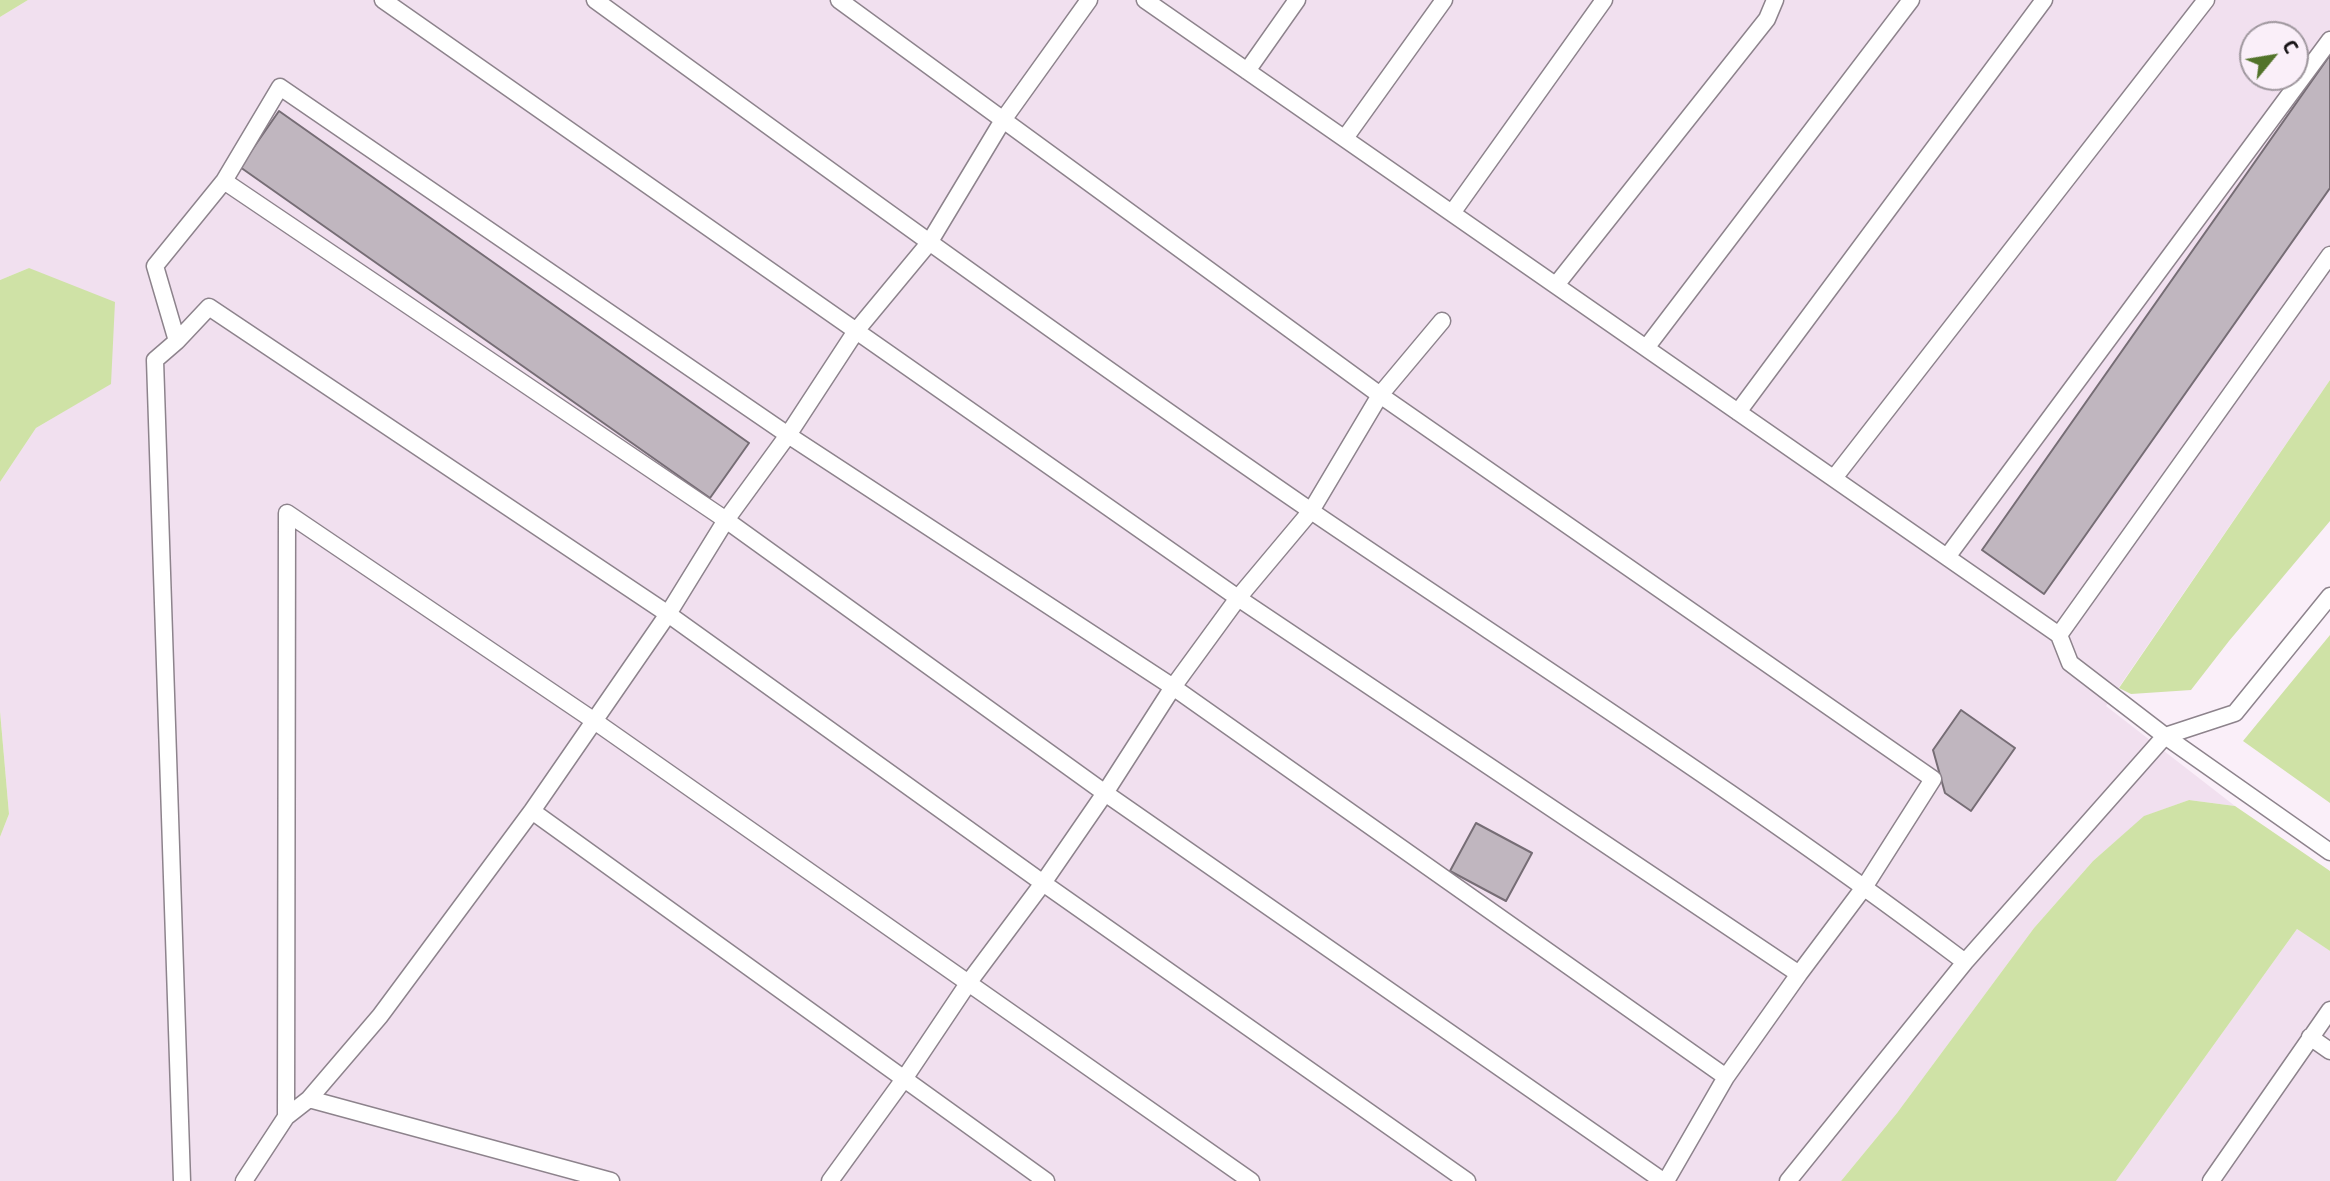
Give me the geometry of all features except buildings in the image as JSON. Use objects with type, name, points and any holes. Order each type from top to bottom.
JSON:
[{"type":"lane","points":[[383,0],[1238,598],[1799,974]]},
{"type":"lane","points":[[595,0],[929,243],[1311,510],[1865,886],[1965,962]]},
{"type":"lane","points":[[224,181],[726,520],[1105,793],[1665,1181],[1726,1077],[1865,886],[1933,779],[1380,394],[839,0]]},
{"type":"lane","points":[[244,1181],[286,1117],[309,1098],[380,1016],[532,811],[668,614],[726,520],[788,435],[856,331],[929,243],[1003,120],[1088,0]]},
{"type":"lane","points":[[1145,0],[2059,635],[2070,663],[2165,736],[2330,852]]},
{"type":"lane","points":[[1247,71],[1297,0]]},
{"type":"lane","points":[[1345,138],[1444,0]]},
{"type":"lane","points":[[1452,213],[1604,0]]},
{"type":"lane","points":[[1556,285],[1767,19],[1774,0]]},
{"type":"lane","points":[[1646,348],[1911,0]]},
{"type":"lane","points":[[1738,412],[2044,0]]},
{"type":"lane","points":[[1834,478],[2206,0]]},
{"type":"lane","points":[[1947,557],[2330,40]]},
{"type":"lane","points":[[177,341],[155,266],[224,181],[280,86],[788,435],[1173,687],[1726,1077]]},
{"type":"lane","points":[[2059,635],[2330,255]]},
{"type":"lane","points":[[182,1181],[155,360],[209,307],[668,614],[1043,883],[1467,1181]]},
{"type":"lane","points":[[830,1181],[904,1079],[969,982],[1043,883],[1173,687],[1238,598],[1311,510],[1380,394],[1442,321]]},
{"type":"lane","points":[[286,1117],[287,513],[593,720],[1251,1181]]},
{"type":"lane","points":[[1788,1181],[1965,962],[2165,736],[2235,713],[2330,596]]},
{"type":"lane","points":[[532,811],[1046,1181]]},
{"type":"lane","points":[[2211,1181],[2330,1010]]},
{"type":"lane","points":[[2310,1037],[2330,1051]]},
{"type":"lane","points":[[309,1098],[611,1181]]},
{"type":"shaded area","points":[[28,0],[2330,0],[2330,380],[2106,706],[2235,806],[2189,800],[2145,816],[2093,861],[2034,928],[1897,1113],[1841,1181],[0,1181],[0,837],[9,814],[0,711],[0,482],[36,428],[111,383],[29,268],[0,280],[0,17]]},
{"type":"shaded area","points":[[2297,929],[2330,951],[2330,1181],[2116,1181]]},
{"type":"green space","points":[[0,0],[28,0],[0,17]]},
{"type":"green space","points":[[29,268],[115,302],[111,384],[36,428],[0,482],[0,280]]},
{"type":"green space","points":[[2330,380],[2330,521],[2191,690],[2131,694],[2119,688]]},
{"type":"green space","points":[[2330,635],[2330,803],[2243,741]]},
{"type":"green space","points":[[0,711],[9,814],[0,837]]},
{"type":"green space","points":[[2189,800],[2235,806],[2330,871],[2330,951],[2297,929],[2116,1181],[1841,1181],[1897,1113],[2034,928],[2093,861],[2144,816]]}]
